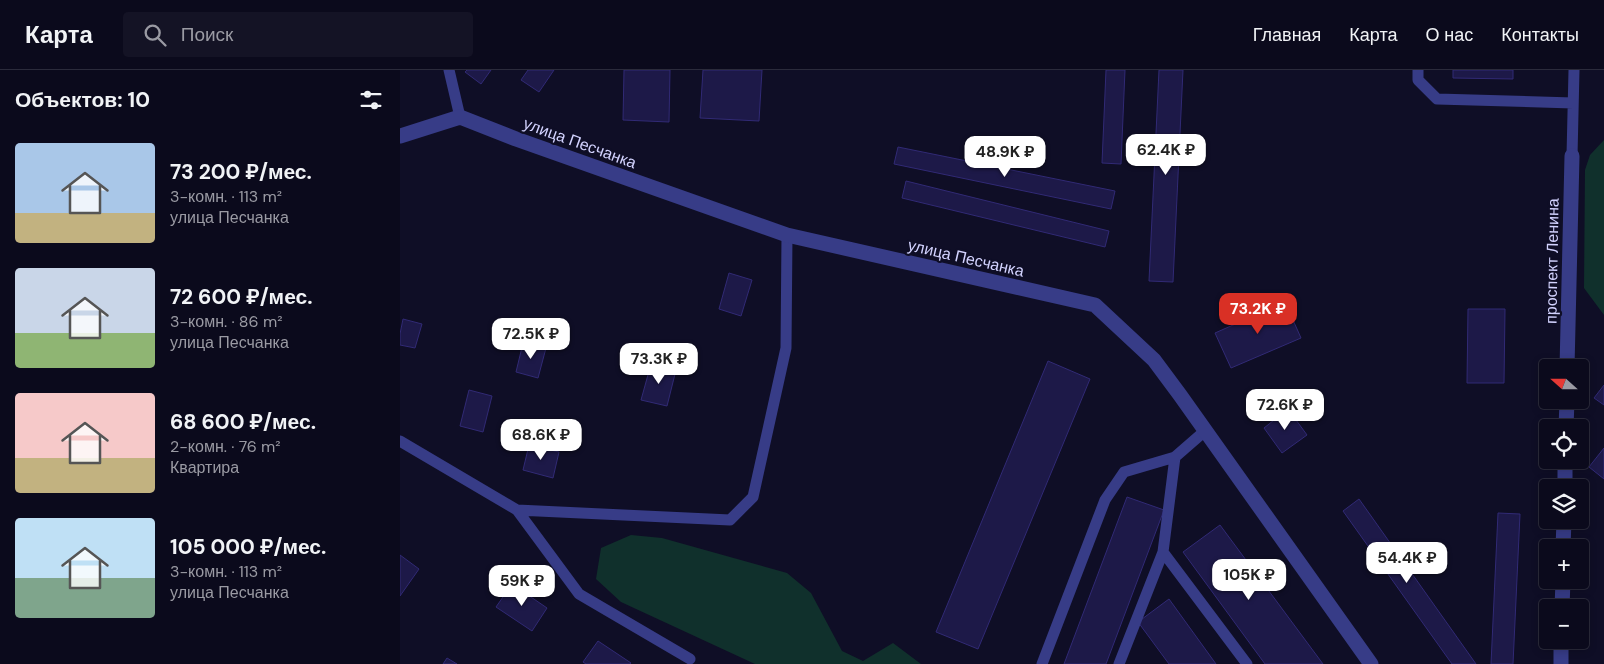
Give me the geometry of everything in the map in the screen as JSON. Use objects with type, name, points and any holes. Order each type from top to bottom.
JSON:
[{"type":"street","points":[[400,136],[460,117]]},
{"type":"street","name":"улица Песчанка","points":[[460,117],[787,235],[1095,305],[1154,360],[1206,430],[1371,664]]},
{"type":"street","name":"проспект Ленина","points":[[1567,359],[1572,156]]},
{"type":"street","points":[[1561,649],[1561,664]]},
{"type":"lane","points":[[449,70],[460,117]]},
{"type":"lane","points":[[1418,70],[1418,80],[1437,99],[1573,102]]},
{"type":"lane","points":[[1572,156],[1574,70]]},
{"type":"lane","points":[[517,510],[730,520],[753,497],[786,348],[787,235]]},
{"type":"lane","points":[[1042,664],[1106,500],[1124,472],[1175,457],[1206,430]]},
{"type":"lane","points":[[400,440],[517,510],[580,594],[690,659]]},
{"type":"lane","points":[[1119,664],[1163,552],[1175,457]]},
{"type":"lane","points":[[1163,552],[1247,664]]},
{"type":"green space","points":[[1604,140],[1604,315],[1584,288],[1585,170],[1590,155]]},
{"type":"green space","points":[[631,535],[662,538],[787,573],[811,593],[842,651],[863,661],[893,643],[921,664],[755,664],[621,602],[596,579],[601,548]]},
{"type":"building","points":[[467,70],[491,70],[481,84],[465,72]]},
{"type":"building","points":[[528,70],[554,70],[539,92],[521,80]]},
{"type":"building","points":[[624,70],[670,70],[669,122],[623,120]]},
{"type":"building","points":[[703,70],[762,70],[759,121],[700,118]]},
{"type":"building","points":[[1106,70],[1125,70],[1121,164],[1102,163]]},
{"type":"building","points":[[1159,70],[1183,70],[1173,282],[1149,281]]},
{"type":"building","points":[[1453,70],[1513,70],[1513,79],[1453,78]]},
{"type":"building","points":[[898,147],[1115,191],[1111,209],[894,164]]},
{"type":"building","points":[[906,181],[1109,231],[1105,247],[902,198]]},
{"type":"building","points":[[729,273],[752,280],[741,316],[719,309]]},
{"type":"building","points":[[1285,302],[1301,338],[1231,368],[1215,333]]},
{"type":"building","points":[[1468,309],[1505,309],[1504,383],[1467,383]]},
{"type":"building","points":[[403,319],[422,324],[415,348],[400,345]]},
{"type":"building","points":[[523,343],[546,348],[538,378],[516,372]]},
{"type":"building","points":[[1048,361],[1090,379],[978,649],[936,632]]},
{"type":"building","points":[[651,364],[676,370],[667,406],[641,400]]},
{"type":"building","points":[[1604,385],[1604,405],[1594,398]]},
{"type":"building","points":[[469,390],[492,396],[483,432],[460,426]]},
{"type":"building","points":[[1288,409],[1307,435],[1282,453],[1264,428]]},
{"type":"building","points":[[529,445],[559,452],[553,478],[523,470]]},
{"type":"building","points":[[1604,448],[1604,479],[1589,467]]},
{"type":"building","points":[[1127,497],[1164,510],[1106,664],[1064,664]]},
{"type":"building","points":[[1359,499],[1476,664],[1452,664],[1343,511]]},
{"type":"building","points":[[1498,513],[1520,514],[1513,664],[1491,664]]},
{"type":"building","points":[[1220,525],[1323,664],[1265,664],[1183,552]]},
{"type":"building","points":[[400,555],[419,569],[400,596]]},
{"type":"building","points":[[512,584],[547,608],[532,631],[496,607]]},
{"type":"building","points":[[1169,599],[1216,664],[1169,664],[1138,622]]},
{"type":"building","points":[[598,641],[631,663],[586,664],[583,662]]},
{"type":"building","points":[[447,658],[457,664],[443,664]]}]
